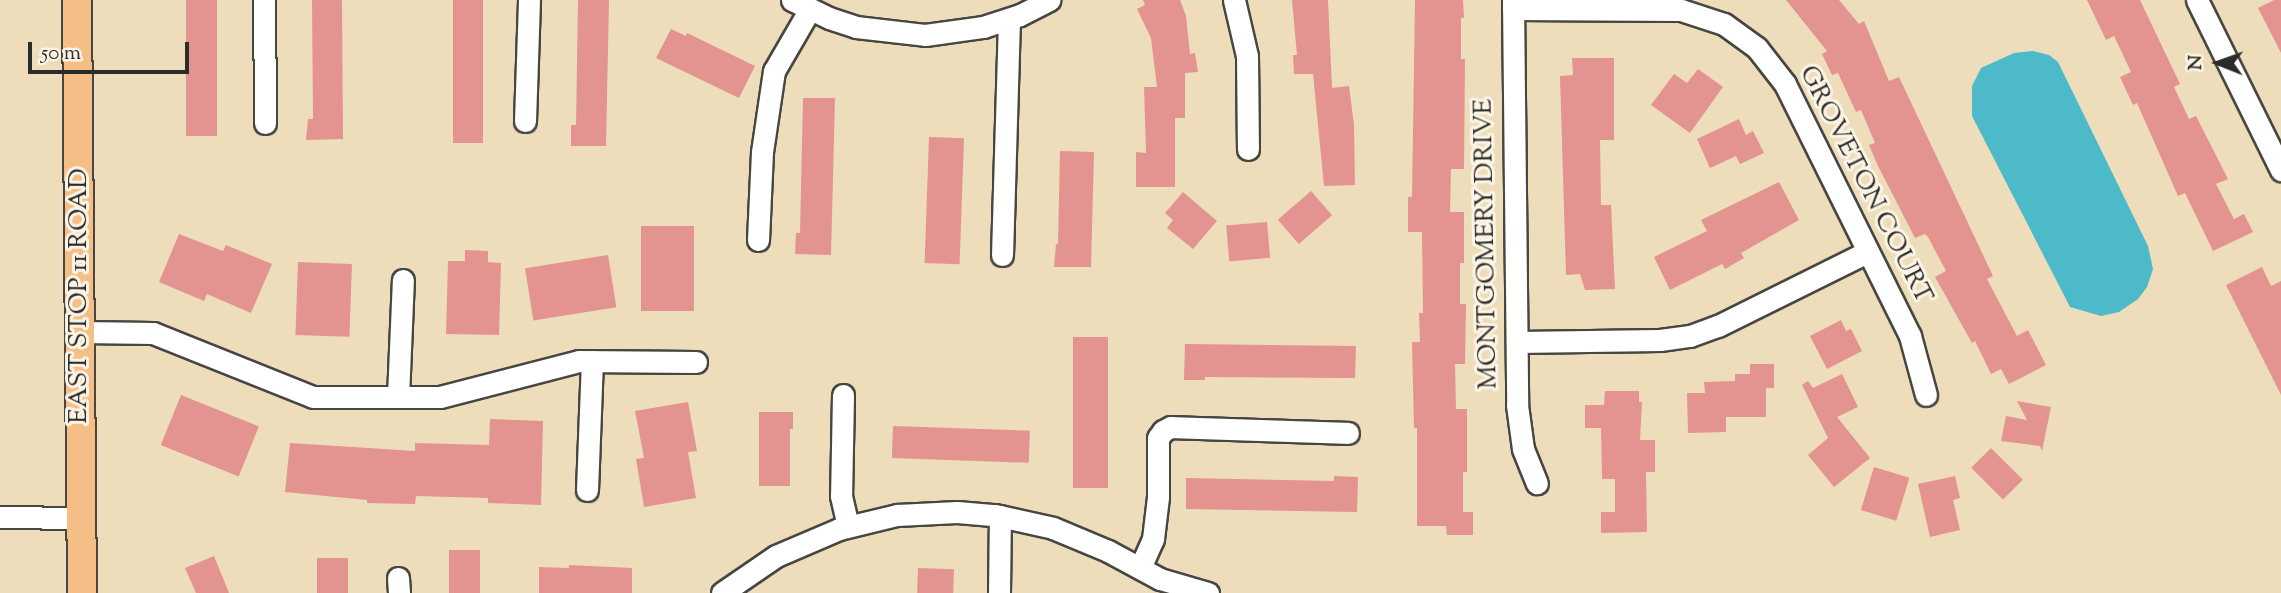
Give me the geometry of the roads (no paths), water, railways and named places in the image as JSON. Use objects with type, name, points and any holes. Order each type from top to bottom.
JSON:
[{"type":"main road","name":"EAST STOP 11 ROAD","points":[[77,0],[82,593]]},
{"type":"street","points":[[264,0],[265,123]]},
{"type":"street","points":[[525,121],[529,0]]},
{"type":"street","points":[[758,240],[762,152],[774,71],[801,5],[856,27],[904,35],[963,32],[1009,19],[1049,0]]},
{"type":"street","points":[[1234,0],[1247,56],[1248,149]]},
{"type":"street","points":[[2197,0],[2281,170]]},
{"type":"street","name":"GROVETON COURT","points":[[1513,5],[1672,9],[1699,14],[1732,29],[1757,48],[1779,73],[1910,336],[1921,366],[1926,395]]},
{"type":"street","name":"MONTGOMERY DRIVE","points":[[1513,5],[1519,426],[1528,463],[1537,483]]},
{"type":"street","points":[[1002,255],[1009,19]]},
{"type":"street","points":[[1517,342],[1660,340],[1690,336],[1718,326],[1867,251]]},
{"type":"street","points":[[398,397],[402,280]]},
{"type":"street","points":[[80,332],[153,333],[313,397],[440,397],[579,361],[696,362]]},
{"type":"street","points":[[587,490],[592,361]]},
{"type":"street","points":[[843,395],[841,496],[848,526]]},
{"type":"street","points":[[1140,568],[1153,539],[1158,498],[1158,438],[1163,431],[1171,428],[1348,433]]},
{"type":"street","points":[[722,593],[776,556],[848,526],[916,513],[957,512],[1000,516],[1072,534],[1160,579],[1208,593]]},
{"type":"street","points":[[999,593],[1000,516]]},
{"type":"street","points":[[0,517],[82,518]]},
{"type":"water","points":[[2033,51],[2049,55],[2058,62],[2148,246],[2153,269],[2147,287],[2138,299],[2119,312],[2101,316],[2070,307],[1972,116],[1972,86],[1981,68],[2014,53]]}]
